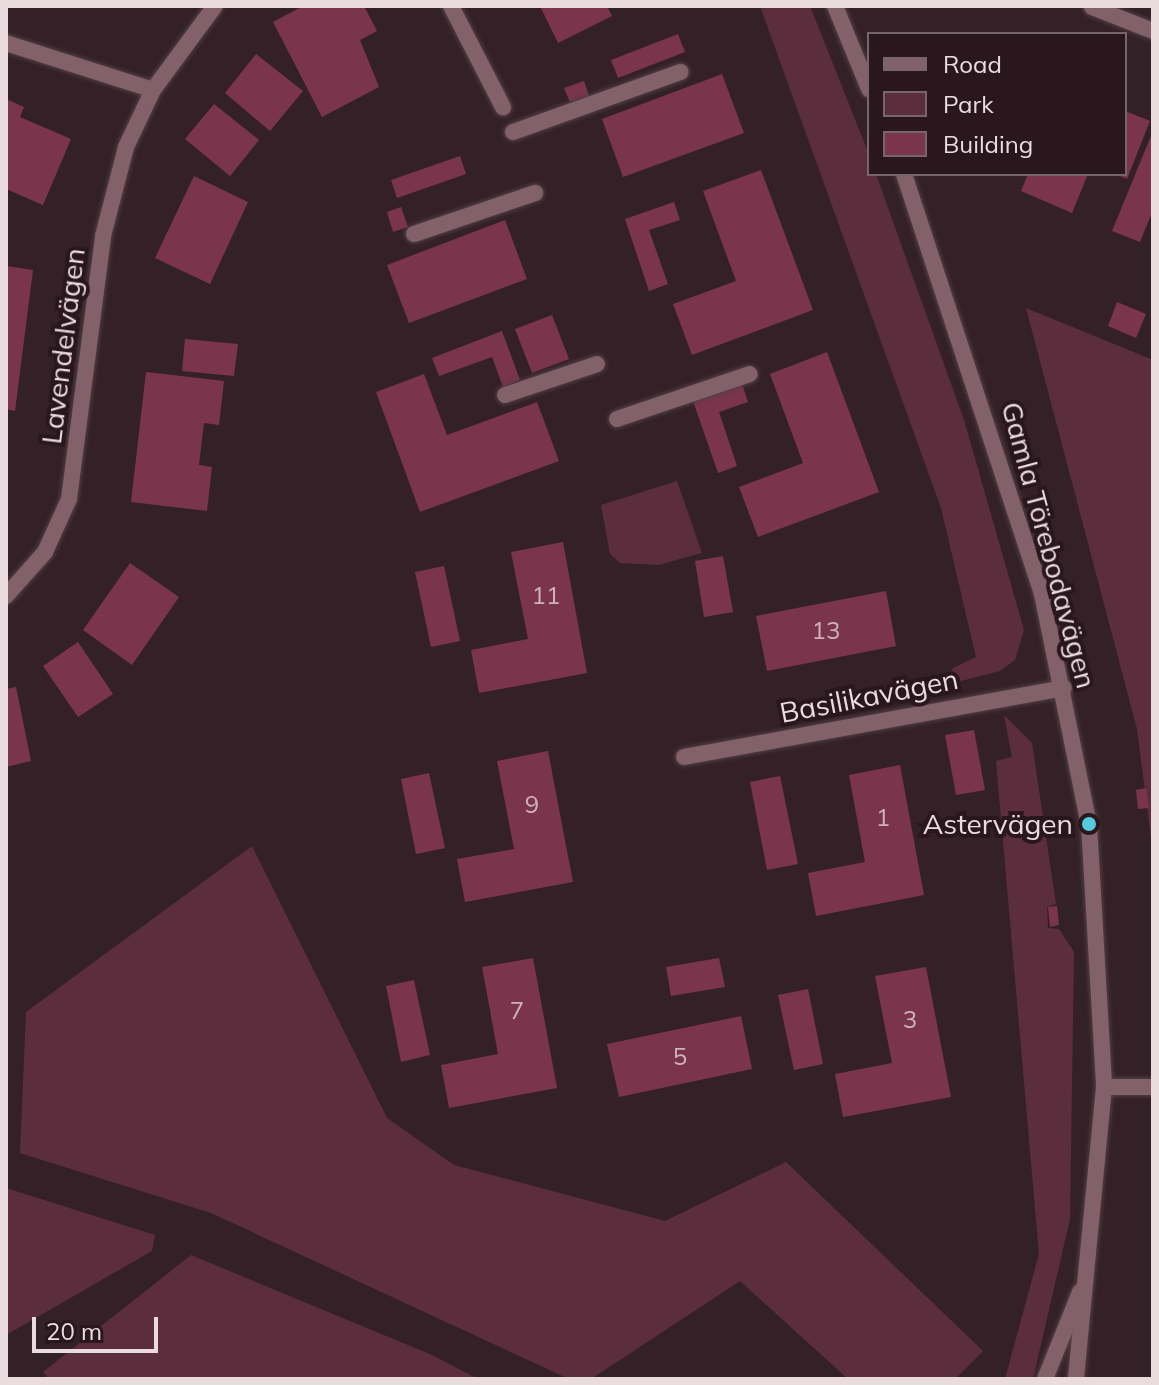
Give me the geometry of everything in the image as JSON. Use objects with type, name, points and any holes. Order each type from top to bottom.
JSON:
[{"type":"street","name":"Lavendelvägen","points":[[6,596],[45,552],[69,499],[103,236],[126,147],[153,90],[215,6]]},
{"type":"street","points":[[451,6],[503,107]]},
{"type":"street","points":[[835,6],[867,84]]},
{"type":"street","points":[[1092,7],[1153,31]]},
{"type":"street","points":[[6,43],[153,90]]},
{"type":"street","points":[[513,132],[681,72]]},
{"type":"street","name":"Gamla Törebodavägen","points":[[905,176],[988,417],[1064,688],[1097,895],[1104,1087],[1076,1379]]},
{"type":"street","points":[[414,234],[535,193]]},
{"type":"street","points":[[505,395],[597,364]]},
{"type":"street","points":[[617,419],[750,374]]},
{"type":"street","name":"Basilikavägen","points":[[684,757],[1064,688]]},
{"type":"street","points":[[1104,1087],[1153,1087]]},
{"type":"street","name":"Gamla Törebodavägen","points":[[1045,1379],[1087,1276]]},
{"type":"green space","points":[[760,6],[810,6],[867,149],[867,176],[877,176],[964,420],[1024,630],[1015,660],[1000,671],[961,681],[951,669],[976,657],[941,508]]},
{"type":"green space","points":[[1026,308],[1153,360],[1153,853],[1137,729]]},
{"type":"green space","points":[[677,481],[702,553],[658,565],[620,563],[610,554],[601,505]]},
{"type":"green space","points":[[1004,715],[1032,743],[1056,904],[1047,907],[1048,928],[1059,929],[1074,952],[1070,1219],[1033,1379],[1005,1379],[1039,1254],[996,761],[1012,757]]},
{"type":"green space","points":[[252,846],[387,1118],[454,1165],[665,1221],[786,1162],[983,1351],[955,1379],[848,1379],[740,1281],[591,1379],[569,1379],[211,1213],[20,1153],[26,1012]]},
{"type":"green space","points":[[6,1188],[155,1235],[152,1251],[6,1335]]},
{"type":"green space","points":[[191,1255],[432,1355],[478,1379],[49,1379],[43,1372]]},
{"type":"building","points":[[303,6],[364,6],[377,31],[360,40],[379,87],[322,117],[273,22]]},
{"type":"building","points":[[540,6],[607,6],[612,16],[558,43]]},
{"type":"building","points":[[678,34],[685,52],[618,78],[611,60]]},
{"type":"building","points":[[256,54],[303,91],[270,131],[225,93]]},
{"type":"building","points":[[722,74],[744,133],[623,177],[602,119]]},
{"type":"building","points":[[584,81],[589,96],[570,102],[564,88]]},
{"type":"building","points":[[6,99],[24,107],[20,117],[71,139],[43,205],[6,189]]},
{"type":"building","points":[[214,104],[259,140],[230,176],[185,139]]},
{"type":"building","points":[[1127,112],[1150,121],[1127,179],[1120,176],[1127,176]]},
{"type":"building","points":[[1153,131],[1153,210],[1140,242],[1112,231]]},
{"type":"building","points":[[460,156],[466,174],[397,198],[391,180]]},
{"type":"building","points":[[761,170],[813,310],[692,355],[673,304],[736,281],[703,191]]},
{"type":"building","points":[[194,176],[248,202],[210,284],[155,258]]},
{"type":"building","points":[[1027,176],[1087,176],[1072,213],[1021,191]]},
{"type":"building","points":[[674,202],[680,220],[649,230],[668,284],[649,291],[625,219]]},
{"type":"building","points":[[401,207],[408,227],[393,232],[387,212]]},
{"type":"building","points":[[505,220],[527,279],[409,323],[387,265]]},
{"type":"building","points":[[6,266],[33,270],[15,411],[6,409]]},
{"type":"building","points":[[1117,302],[1146,314],[1136,338],[1108,326]]},
{"type":"building","points":[[552,315],[569,359],[532,373],[515,329]]},
{"type":"building","points":[[502,331],[520,380],[503,387],[492,357],[439,376],[432,358]]},
{"type":"building","points":[[185,339],[238,344],[234,376],[182,371]]},
{"type":"building","points":[[827,352],[879,492],[758,537],[739,487],[803,463],[770,374]]},
{"type":"building","points":[[146,372],[224,381],[219,425],[204,423],[199,465],[212,467],[207,511],[131,502]]},
{"type":"building","points":[[424,374],[447,435],[537,402],[559,461],[420,512],[376,392]]},
{"type":"building","points":[[742,384],[748,402],[719,412],[737,466],[718,473],[693,401]]},
{"type":"building","points":[[563,542],[587,673],[479,693],[471,650],[528,639],[511,552]]},
{"type":"building","points":[[723,556],[733,612],[704,617],[695,561]]},
{"type":"building","points":[[130,563],[179,597],[132,665],[83,630]]},
{"type":"building","points":[[444,566],[460,641],[431,647],[415,572]]},
{"type":"building","points":[[886,591],[896,646],[767,671],[756,616]]},
{"type":"building","points":[[78,642],[113,694],[78,717],[43,666]]},
{"type":"building","points":[[16,687],[31,761],[6,767],[6,689]]},
{"type":"building","points":[[974,730],[985,790],[956,795],[945,735]]},
{"type":"building","points":[[548,751],[573,882],[465,902],[457,859],[514,849],[497,761]]},
{"type":"building","points":[[900,765],[924,895],[816,916],[808,873],[865,862],[849,775]]},
{"type":"building","points":[[429,773],[445,848],[416,854],[401,779]]},
{"type":"building","points":[[780,776],[798,864],[767,870],[750,782]]},
{"type":"building","points":[[1146,788],[1149,808],[1138,809],[1136,790]]},
{"type":"building","points":[[1057,906],[1059,925],[1050,927],[1048,907]]},
{"type":"building","points":[[533,958],[557,1088],[449,1108],[441,1065],[498,1054],[482,967]]},
{"type":"building","points":[[719,958],[725,987],[671,996],[666,967]]},
{"type":"building","points":[[926,967],[951,1097],[843,1117],[835,1074],[892,1063],[875,976]]},
{"type":"building","points":[[414,980],[430,1055],[401,1062],[386,986]]},
{"type":"building","points":[[808,989],[823,1064],[794,1070],[778,995]]},
{"type":"building","points":[[741,1016],[752,1069],[619,1097],[607,1044]]},
{"type":"place","name":"Astervägen","points":[[1089,824]]}]
